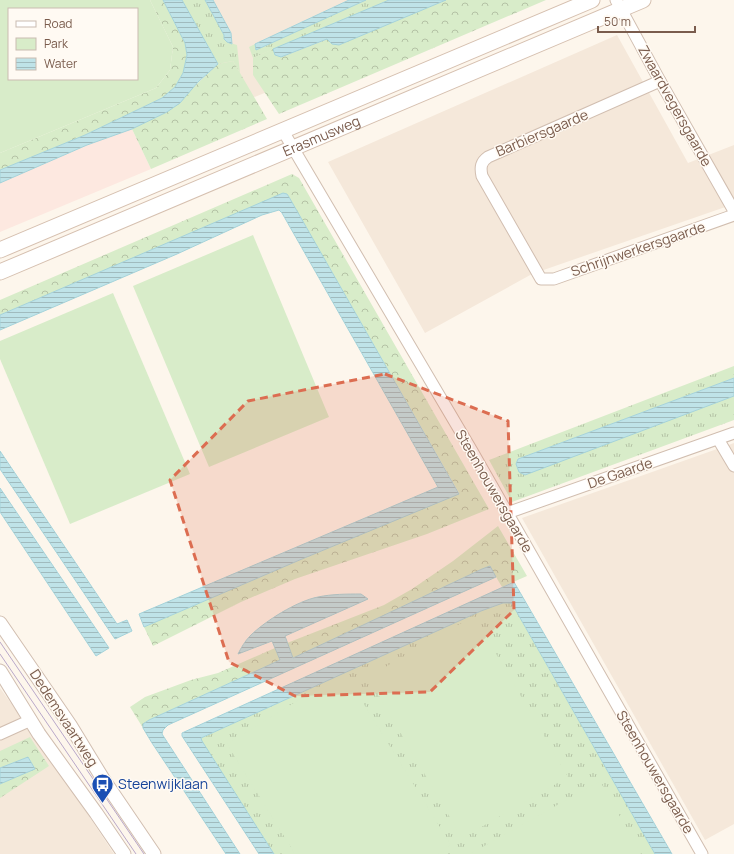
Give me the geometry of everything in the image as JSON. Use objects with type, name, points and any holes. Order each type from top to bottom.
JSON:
[{"type":"main road","name":"Erasmusweg","points":[[0,250],[592,0]]},
{"type":"main road","name":"Erasmusweg","points":[[0,272],[292,148],[619,5],[643,0]]},
{"type":"street","name":"Zwaardvegersgaarde","points":[[619,5],[660,81],[734,211]]},
{"type":"street","name":"Barbiersgaarde","points":[[541,280],[482,176],[480,169],[482,162],[488,156],[660,81]]},
{"type":"street","name":"Steenhouwersgaarde","points":[[283,131],[472,451],[506,513],[702,854]]},
{"type":"street","name":"Schrijnwerkersgaarde","points":[[541,280],[554,279],[734,216]]},
{"type":"street","name":"De Gaarde","points":[[506,513],[734,433]]},
{"type":"street","points":[[718,439],[734,466]]},
{"type":"street","name":"Dedemsvaartweg","points":[[0,623],[70,725],[102,779],[154,854]]},
{"type":"street","name":"Dedemsvaartweg","points":[[0,671],[31,720],[124,854]]},
{"type":"street","points":[[0,734],[31,720]]},
{"type":"highlighted area","points":[[385,374],[508,421],[514,610],[430,692],[295,696],[229,662],[170,480],[248,401]]},
{"type":"shaded area","points":[[172,0],[495,0],[232,106]]},
{"type":"shaded area","points":[[617,35],[688,163],[734,145],[734,204],[532,274],[425,333],[328,162]]},
{"type":"shaded area","points":[[132,129],[151,169],[0,232],[0,183],[87,145]]},
{"type":"shaded area","points":[[734,443],[734,824],[705,840],[522,518]]},
{"type":"shaded area","points":[[0,688],[53,762],[114,854],[0,854]]},
{"type":"green space","points":[[0,0],[150,0],[173,47],[170,70],[156,88],[0,153]]},
{"type":"green space","points":[[150,0],[163,0],[185,43],[187,55],[183,73],[175,87],[162,98],[85,135],[0,170],[0,153],[156,88],[170,70],[173,47]]},
{"type":"green space","points":[[182,0],[205,0],[224,35],[224,39],[227,42],[237,45],[240,73],[233,61],[218,64]]},
{"type":"green space","points":[[366,0],[389,0],[253,58],[249,47],[255,44],[256,49],[263,47]]},
{"type":"green space","points":[[446,0],[546,0],[279,114],[253,75],[253,58],[273,49],[275,55],[282,57],[328,39],[339,45]]},
{"type":"green space","points":[[233,61],[267,119],[151,169],[132,129],[167,112],[218,64]]},
{"type":"green space","points":[[292,174],[299,178],[489,509],[427,534],[295,579],[241,602],[153,646],[144,627],[459,493],[287,194],[283,194],[0,315],[0,300]]},
{"type":"green space","points":[[253,235],[329,417],[209,467],[133,286]]},
{"type":"green space","points":[[113,293],[190,474],[70,524],[0,359],[0,341]]},
{"type":"green space","points":[[734,366],[734,378],[518,459],[525,474],[734,396],[734,420],[512,502],[489,460]]},
{"type":"green space","points":[[498,526],[527,576],[502,587],[490,567],[482,569],[293,658],[287,643],[384,605],[412,589],[453,561]]},
{"type":"green space","points":[[503,603],[511,603],[515,609],[655,854],[274,854],[201,741],[201,738],[481,611]]},
{"type":"green space","points":[[474,616],[568,777],[462,838],[368,677]]},
{"type":"green space","points":[[275,648],[280,660],[149,720],[143,724],[143,728],[130,707],[145,697],[191,680],[218,673]]},
{"type":"green space","points":[[344,672],[451,845],[437,854],[295,854],[227,744]]},
{"type":"green space","points":[[30,737],[49,766],[0,798],[0,784],[35,769],[28,757],[0,768],[0,751]]},
{"type":"green space","points":[[600,781],[641,854],[470,854]]},
{"type":"water","points":[[163,0],[182,0],[218,64],[198,82],[180,103],[167,112],[132,129],[87,145],[0,183],[0,170],[85,135],[162,98],[175,87],[183,73],[187,55],[185,43]]},
{"type":"water","points":[[205,0],[213,0],[231,33],[232,44],[224,39],[224,35]]},
{"type":"water","points":[[349,0],[366,0],[256,50],[255,44]]},
{"type":"water","points":[[389,0],[446,0],[339,45],[332,44],[327,39],[281,57],[275,55],[273,49]]},
{"type":"water","points":[[283,193],[287,194],[289,197],[459,494],[144,627],[139,614],[438,487],[279,210],[262,215],[177,254],[0,330],[0,315]]},
{"type":"water","points":[[734,378],[734,396],[525,475],[519,472],[516,464],[518,459]]},
{"type":"water","points":[[0,451],[117,624],[127,620],[132,631],[115,639],[0,469]]},
{"type":"water","points":[[0,488],[109,648],[96,656],[0,512]]},
{"type":"water","points":[[490,566],[496,577],[168,725],[163,730],[162,734],[240,854],[226,854],[152,743],[143,728],[143,724],[280,660],[272,641],[238,654],[246,640],[256,630],[291,607],[310,599],[329,595],[361,594],[368,599],[285,636],[293,658]]},
{"type":"water","points":[[514,582],[672,854],[655,854],[515,609],[511,603],[503,603],[481,611],[201,738],[274,854],[259,854],[182,736],[182,733]]},
{"type":"water","points":[[28,757],[35,769],[0,784],[0,768]]},
{"type":"tram line","points":[[0,642],[144,854]]},
{"type":"tram line","points":[[0,654],[136,854]]},
{"type":"place","name":"Steenwijklaan","points":[[102,804]]}]
